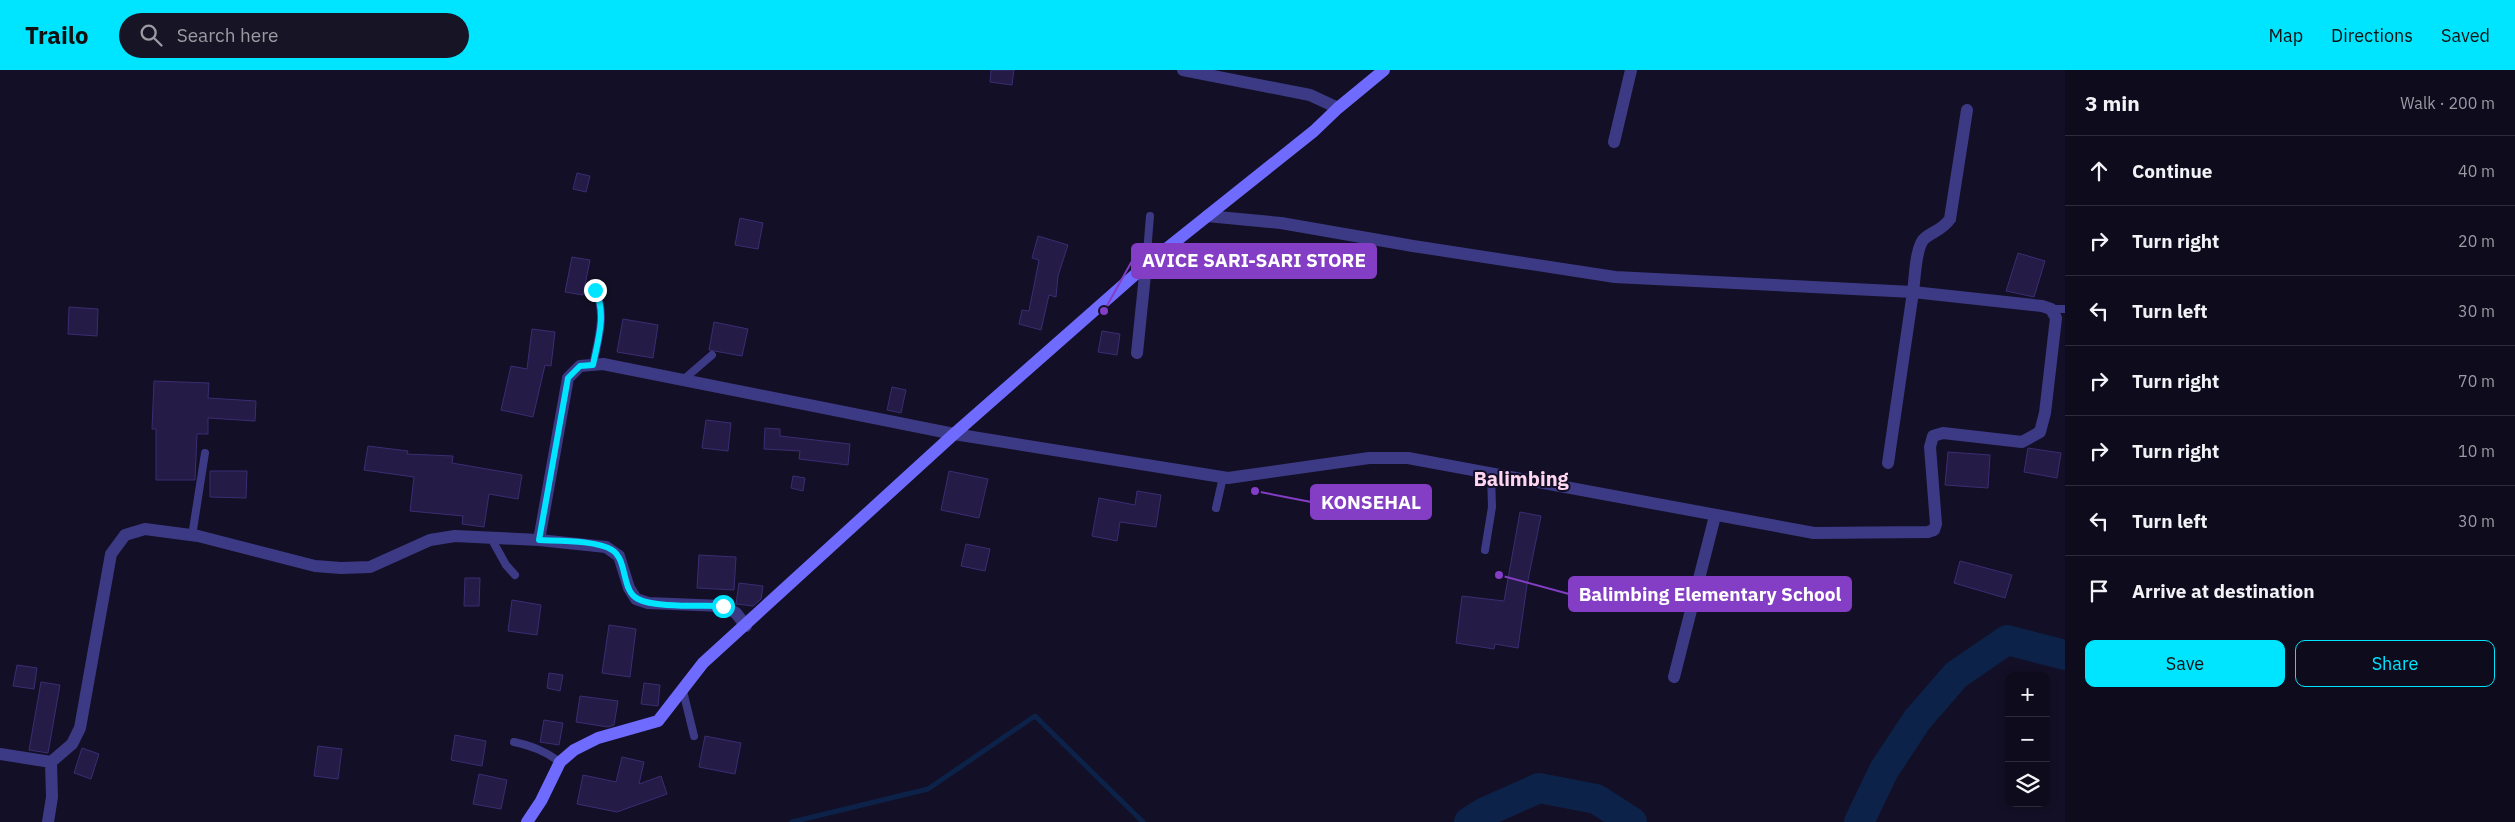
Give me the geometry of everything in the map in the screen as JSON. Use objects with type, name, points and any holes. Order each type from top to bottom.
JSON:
[{"type":"street","points":[[1183,70],[1310,95],[1338,108]]},
{"type":"street","points":[[527,822],[541,801],[560,762],[574,750],[598,738],[658,721],[703,663],[746,626],[954,434],[1146,265],[1314,131],[1338,108],[1384,70]]},
{"type":"street","points":[[1614,142],[1632,70]]},
{"type":"street","points":[[1888,463],[1918,250],[1924,239],[1943,229],[1950,219],[1967,110]]},
{"type":"street","points":[[539,540],[568,378],[580,366],[603,364],[954,434],[1223,477],[1257,475],[1369,458],[1408,458],[1814,533],[1928,532],[1934,530],[1936,524],[1930,447],[1933,436],[1943,433],[2022,442],[2040,432],[2045,413],[2056,318],[2051,309],[2042,306],[1913,292],[1616,276],[1413,246],[1281,223],[1207,216]]},
{"type":"street","points":[[1137,353],[1146,265]]},
{"type":"street","points":[[1674,677],[1715,516]]},
{"type":"street","points":[[0,754],[51,762],[72,744],[80,728],[111,554],[125,535],[145,529],[192,536],[315,566],[341,568],[370,567],[430,540],[455,536],[539,540],[606,547],[619,556],[629,588],[636,599],[648,603],[723,606],[736,613],[746,626]]},
{"type":"street","points":[[48,822],[52,797],[51,762]]},
{"type":"lane","points":[[1146,265],[1150,216]]},
{"type":"lane","points":[[593,365],[602,319],[601,301],[595,290]]},
{"type":"lane","points":[[2051,309],[2065,309]]},
{"type":"lane","points":[[683,380],[712,355]]},
{"type":"lane","points":[[192,536],[205,453]]},
{"type":"lane","points":[[1485,550],[1492,507],[1491,474]]},
{"type":"lane","points":[[1216,508],[1223,477]]},
{"type":"lane","points":[[491,538],[506,565],[515,575]]},
{"type":"lane","points":[[683,691],[694,736]]},
{"type":"lane","points":[[514,742],[534,746],[560,762]]},
{"type":"building","points":[[991,70],[1014,70],[1012,85],[990,82]]},
{"type":"building","points":[[577,173],[590,176],[586,192],[573,189]]},
{"type":"building","points":[[740,218],[763,223],[758,249],[735,245]]},
{"type":"building","points":[[1038,236],[1068,245],[1058,276],[1056,297],[1049,295],[1041,330],[1019,324],[1022,310],[1029,311],[1039,260],[1032,258]]},
{"type":"building","points":[[2018,253],[2045,261],[2034,297],[2006,291]]},
{"type":"building","points":[[572,257],[590,260],[583,295],[565,292]]},
{"type":"building","points":[[69,307],[98,309],[97,336],[68,334]]},
{"type":"building","points":[[623,319],[658,325],[653,358],[617,352]]},
{"type":"building","points":[[714,322],[748,329],[742,356],[709,350]]},
{"type":"building","points":[[532,329],[555,332],[551,366],[545,365],[533,417],[501,410],[511,366],[527,369]]},
{"type":"building","points":[[1102,331],[1120,334],[1117,355],[1098,352]]},
{"type":"building","points":[[154,381],[209,383],[208,398],[256,401],[255,421],[208,418],[208,434],[197,434],[195,480],[156,480],[156,429],[152,429]]},
{"type":"building","points":[[892,387],[906,390],[901,413],[887,410]]},
{"type":"building","points":[[706,420],[731,423],[728,451],[702,448]]},
{"type":"building","points":[[765,428],[780,429],[780,436],[850,444],[848,465],[799,459],[800,451],[764,449]]},
{"type":"building","points":[[368,446],[408,451],[407,454],[453,456],[452,463],[522,475],[518,499],[489,494],[484,527],[462,524],[463,516],[410,511],[414,477],[364,470]]},
{"type":"building","points":[[2028,448],[2061,453],[2057,478],[2024,472]]},
{"type":"building","points":[[1948,452],[1990,455],[1988,488],[1945,485]]},
{"type":"building","points":[[210,471],[247,471],[246,498],[210,497]]},
{"type":"building","points":[[949,471],[988,479],[979,518],[941,510]]},
{"type":"building","points":[[793,476],[805,478],[803,491],[791,488]]},
{"type":"building","points":[[1137,491],[1161,495],[1156,527],[1120,522],[1117,541],[1092,536],[1099,498],[1135,505]]},
{"type":"building","points":[[1520,512],[1541,516],[1527,585],[1518,648],[1495,644],[1494,649],[1456,643],[1462,596],[1504,601]]},
{"type":"building","points":[[966,544],[990,549],[985,571],[961,566]]},
{"type":"building","points":[[699,555],[736,557],[734,590],[697,588]]},
{"type":"building","points":[[1960,561],[2012,575],[2005,598],[1954,583]]},
{"type":"building","points":[[465,578],[480,578],[479,606],[464,606]]},
{"type":"building","points":[[739,583],[763,586],[761,599],[753,606],[736,604]]},
{"type":"building","points":[[512,600],[541,605],[537,635],[508,631]]},
{"type":"building","points":[[609,625],[636,629],[630,677],[602,673]]},
{"type":"building","points":[[17,665],[37,668],[34,689],[13,686]]},
{"type":"building","points":[[549,673],[563,675],[560,691],[547,688]]},
{"type":"building","points":[[41,682],[60,685],[48,753],[29,750]]},
{"type":"building","points":[[644,683],[660,685],[658,706],[641,704]]},
{"type":"building","points":[[580,696],[618,701],[614,725],[608,727],[576,722]]},
{"type":"building","points":[[544,720],[563,723],[559,745],[540,742]]},
{"type":"building","points":[[455,735],[486,741],[482,766],[451,760]]},
{"type":"building","points":[[705,736],[741,743],[735,774],[699,767]]},
{"type":"building","points":[[318,746],[342,749],[338,779],[314,776]]},
{"type":"building","points":[[82,748],[99,754],[91,779],[74,773]]},
{"type":"building","points":[[622,757],[644,762],[639,784],[661,776],[667,794],[617,812],[577,804],[583,775],[616,782]]},
{"type":"building","points":[[479,774],[507,780],[501,809],[473,804]]},
{"type":"waterway","points":[[1859,822],[1884,770],[1917,720],[1956,675],[2007,640],[2065,655]]},
{"type":"waterway","points":[[792,822],[928,789],[1035,716],[1143,822]]},
{"type":"waterway","points":[[1469,822],[1483,813],[1539,788],[1596,799],[1632,822]]},
{"type":"place","name":"AVICE SARI-SARI STORE","points":[[1104,311]]},
{"type":"place","name":"KONSEHAL","points":[[1255,491]]},
{"type":"place","name":"Balimbing Elementary School","points":[[1499,575]]},
{"type":"district","name":"Balimbing","points":[[1521,479]]},
{"type":"route","points":[[595,290],[601,301],[602,319],[593,365],[580,366],[568,378],[539,540],[590,544],[612,550],[619,556],[629,588],[636,599],[648,603],[723,606]]}]
